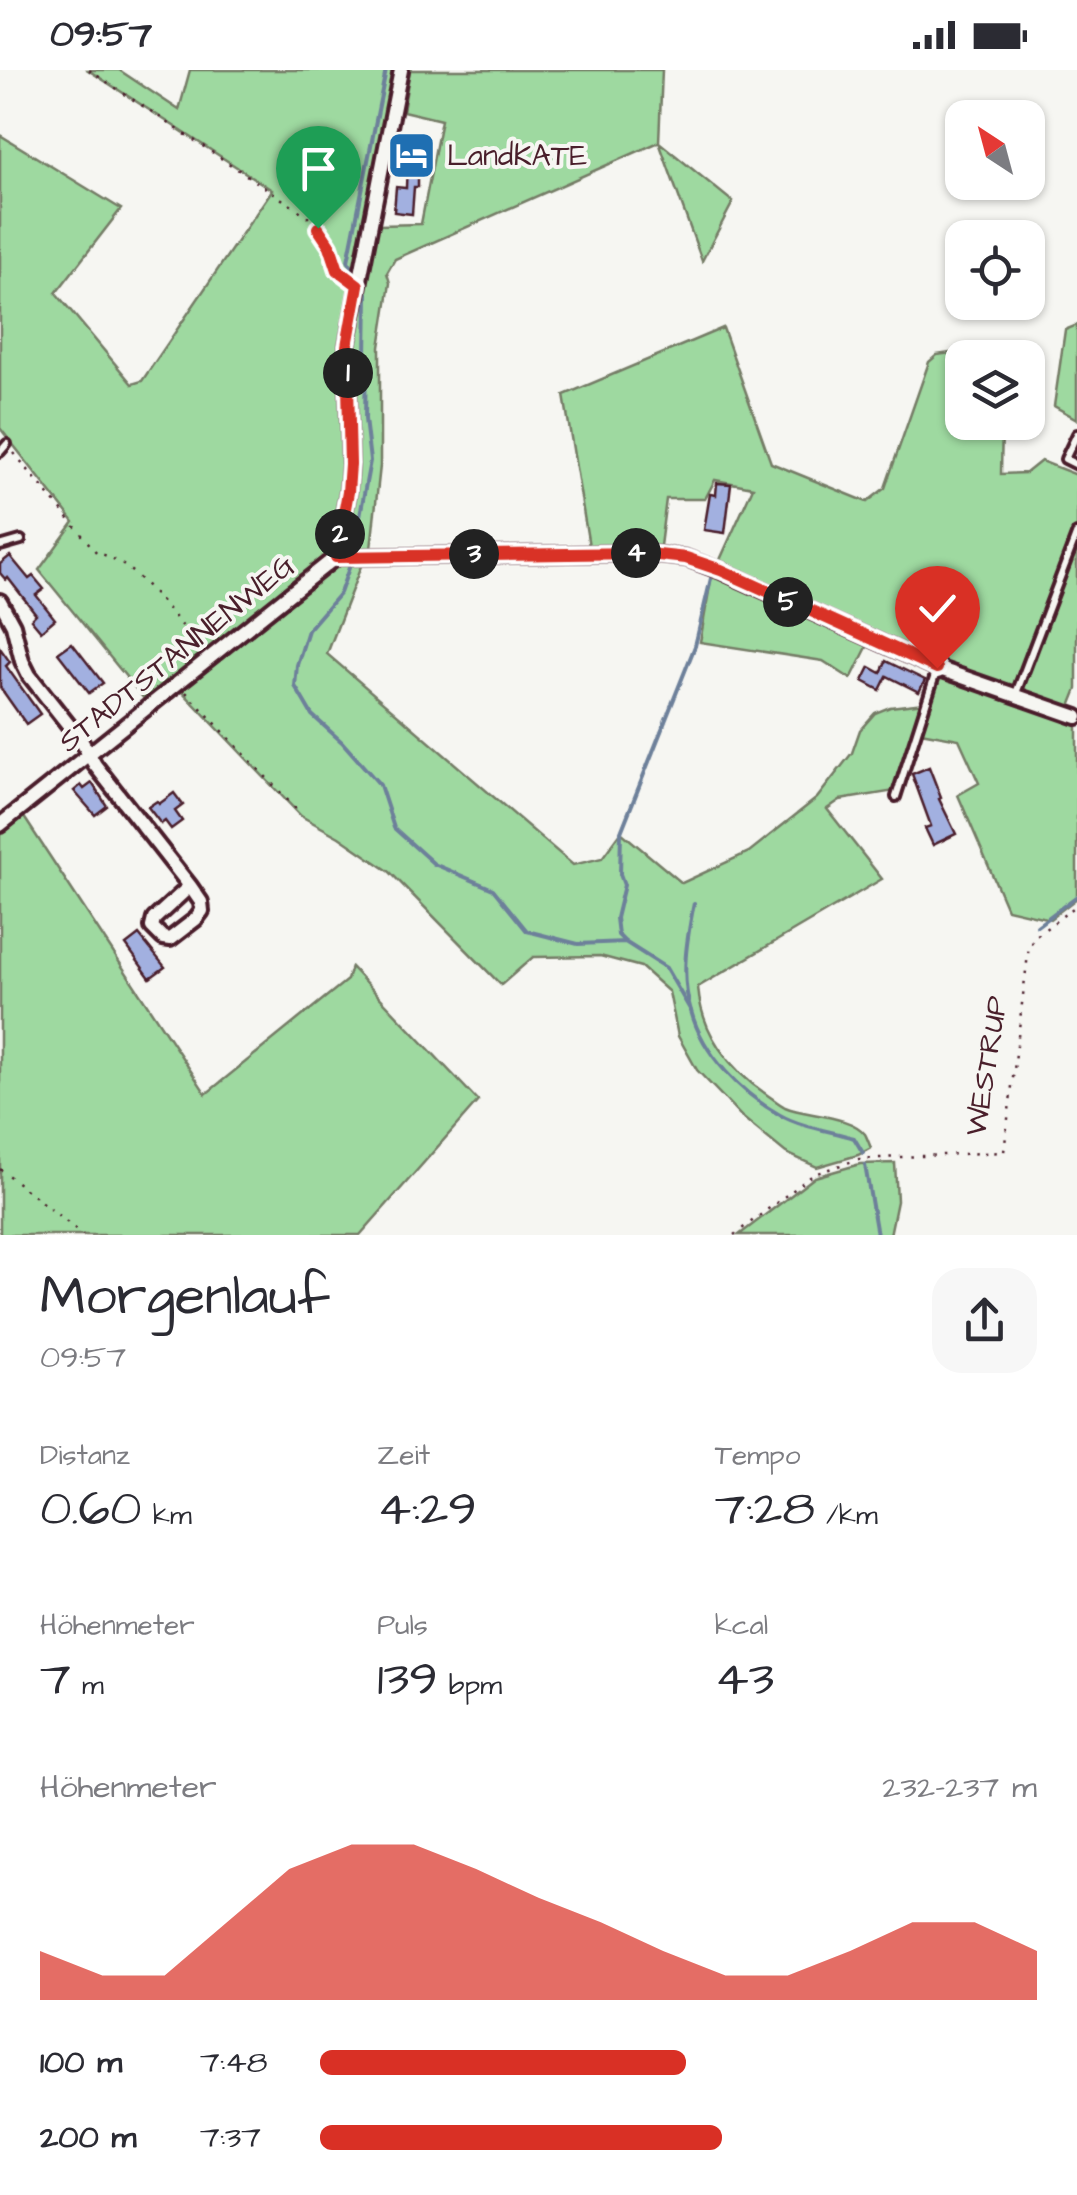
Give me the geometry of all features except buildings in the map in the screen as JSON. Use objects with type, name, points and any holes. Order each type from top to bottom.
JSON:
[{"type":"street","points":[[401,70],[347,346],[350,464],[336,557],[640,553],[686,558],[721,570],[937,668],[1077,717]]},
{"type":"street","name":"STADTSTANNENWEG","points":[[0,824],[336,557]]},
{"type":"street","points":[[0,600],[13,624],[29,675],[190,886]]},
{"type":"lane","points":[[1077,434],[1065,460],[1077,465]]},
{"type":"lane","points":[[0,452],[6,444]]},
{"type":"lane","points":[[1015,696],[1077,533]]},
{"type":"lane","points":[[0,546],[21,540]]},
{"type":"lane","points":[[896,797],[937,668]]},
{"type":"path","points":[[89,70],[306,215],[330,246],[338,270],[358,285]]},
{"type":"path","points":[[6,444],[96,553],[107,555],[154,590],[179,625],[211,659]]},
{"type":"path","points":[[178,683],[298,811]]},
{"type":"path","name":"WESTRUP","points":[[734,1235],[814,1174],[858,1159],[1004,1152],[1029,946],[1036,936],[1077,905]]},
{"type":"path","points":[[0,1170],[83,1235]]},
{"type":"green space","points":[[88,70],[119,70],[179,110],[190,70],[395,70],[354,280],[344,491],[333,545],[326,558],[149,705],[39,570],[74,522],[0,428],[0,135],[121,209],[56,293],[132,384],[142,381],[272,190]]},
{"type":"green space","points":[[410,70],[662,70],[659,142],[395,259],[387,273],[390,283],[380,347],[380,466],[371,549],[357,548],[345,536],[354,496],[353,344],[363,280],[378,225],[421,224],[441,120],[403,111]]},
{"type":"green space","points":[[659,142],[733,202],[702,261]]},
{"type":"green space","points":[[1077,325],[1077,419],[1054,406],[1065,330]]},
{"type":"green space","points":[[723,328],[771,463],[867,502],[885,488],[929,362],[945,354],[945,440],[1002,440],[1001,474],[1026,473],[1041,461],[1077,475],[1077,689],[1069,709],[1077,712],[1077,898],[1050,919],[1007,909],[958,795],[979,783],[959,739],[915,731],[895,791],[840,800],[827,809],[882,879],[698,987],[711,1034],[740,1073],[785,1107],[839,1119],[858,1128],[871,1148],[858,1155],[817,1167],[786,1153],[742,1117],[697,1070],[678,1036],[669,992],[641,967],[600,956],[533,957],[501,985],[390,872],[301,816],[180,689],[337,563],[363,561],[327,654],[573,865],[602,858],[621,832],[682,883],[749,852],[817,798],[852,753],[860,730],[875,713],[924,703],[935,672],[991,681],[941,663],[720,560],[753,487],[715,480],[705,499],[666,499],[660,546],[589,546],[564,395]]},
{"type":"green space","points":[[712,574],[869,643],[851,679],[823,661],[700,642]]},
{"type":"green space","points":[[22,814],[206,1094],[347,980],[351,967],[478,1101],[360,1235],[0,1235],[0,831]]},
{"type":"green space","points":[[895,1163],[897,1201],[890,1235],[739,1235],[815,1177],[860,1164]]},
{"type":"waterway","points":[[356,274],[348,261],[386,70]]},
{"type":"waterway","points":[[354,549],[370,461],[365,419],[367,293],[363,285]]},
{"type":"waterway","points":[[350,565],[340,593],[308,630],[295,686],[312,715],[380,785],[394,828],[434,864],[493,889],[527,931],[578,944],[625,942],[666,968],[691,1011]]},
{"type":"waterway","points":[[625,942],[618,935],[616,918],[624,885],[620,874],[621,832],[695,646],[712,574]]},
{"type":"waterway","points":[[1037,926],[1077,896]]},
{"type":"waterway","points":[[694,903],[685,971],[691,1011],[704,1043],[725,1071],[765,1106],[797,1123],[854,1138],[863,1153]]},
{"type":"waterway","points":[[865,1165],[877,1235]]},
{"type":"place","name":"LandKATE","points":[[412,155]]},
{"type":"route","points":[[318,228],[330,246],[338,270],[358,285],[347,346],[348,492],[336,557],[671,555],[721,570],[937,668]]}]
